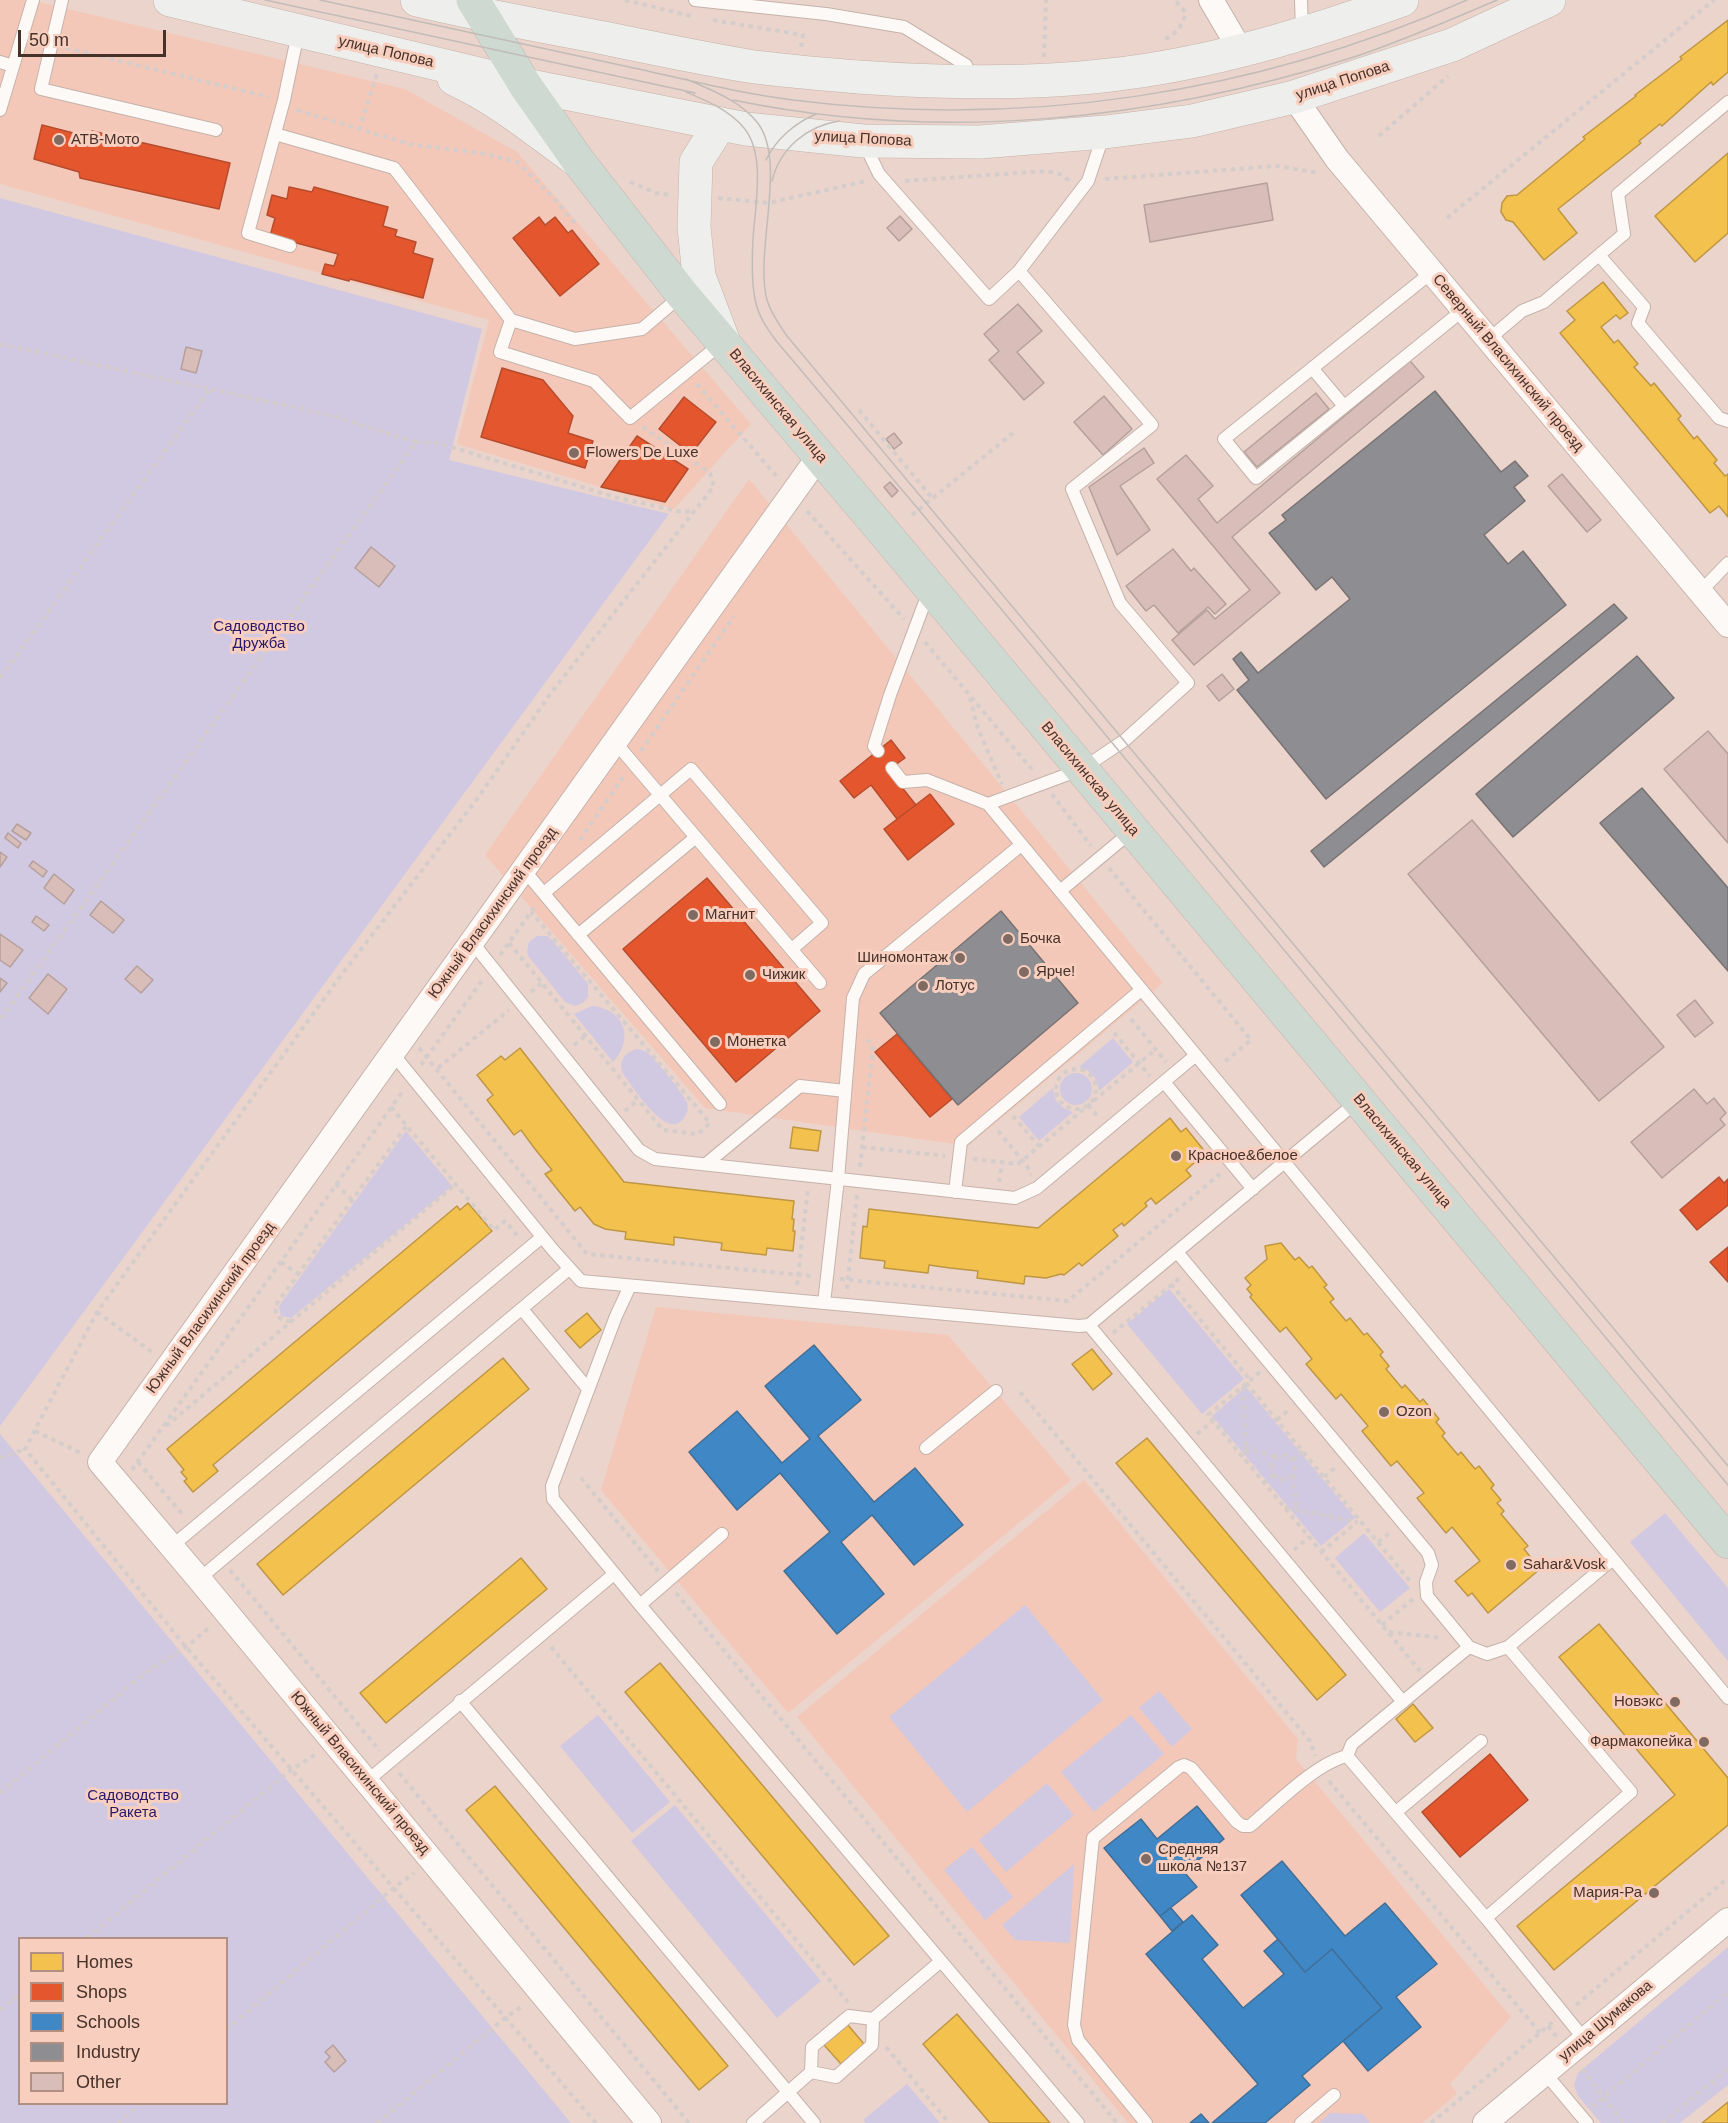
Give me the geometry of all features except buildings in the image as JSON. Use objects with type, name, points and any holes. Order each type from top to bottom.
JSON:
[{"type":"highway","name":"Власихинская улица","points":[[487,5],[525,85],[579,162],[682,294],[820,455],[1728,1542]]},
{"type":"main road","name":"улица Попова","points":[[170,0],[299,32],[389,64],[525,85],[720,124],[800,136],[863,141],[980,142],[1105,132],[1192,121],[1294,97],[1452,45],[1550,0]]},
{"type":"main road","points":[[417,0],[487,5],[603,38],[751,66],[918,81],[1044,80],[1110,75],[1173,66],[1241,51],[1344,21],[1402,0]]},
{"type":"main road","points":[[389,64],[471,87],[510,111],[579,162]]},
{"type":"main road","points":[[720,124],[696,162],[694,227],[699,276],[723,342]]},
{"type":"street","points":[[1211,0],[1241,51]]},
{"type":"street","name":"Северный Власихинский проезд","points":[[1294,97],[1337,159],[1728,625]]},
{"type":"street","name":"Южный Власихинский проезд","points":[[650,2123],[200,1579],[100,1462],[615,742],[799,503],[820,455]]},
{"type":"street","name":"улица Шумакова","points":[[1485,2123],[1728,1920]]},
{"type":"lane","points":[[0,110],[33,0]]},
{"type":"lane","points":[[62,0],[41,89],[216,130]]},
{"type":"lane","points":[[695,0],[826,14],[904,27],[966,65],[970,81]]},
{"type":"lane","points":[[1301,0],[1302,33]]},
{"type":"lane","points":[[290,246],[248,233],[284,100],[299,32]]},
{"type":"lane","points":[[0,62],[13,66]]},
{"type":"lane","points":[[1489,339],[1522,312],[1544,302],[1624,234],[1618,194],[1728,102]]},
{"type":"lane","points":[[863,141],[879,174],[989,298],[1019,271],[1088,181],[1105,132]]},
{"type":"lane","points":[[275,134],[394,168],[511,320],[575,339],[642,329],[682,294]]},
{"type":"lane","points":[[1599,255],[1644,307],[1638,323],[1719,418],[1728,421]]},
{"type":"lane","points":[[988,804],[1082,770],[1125,740],[1188,683],[1120,603],[1072,489],[1152,425],[1019,271]]},
{"type":"lane","points":[[1432,272],[1224,439],[1256,478],[1463,310]]},
{"type":"lane","points":[[511,320],[500,352],[594,381],[630,418],[723,342]]},
{"type":"lane","points":[[1312,368],[1344,406]]},
{"type":"lane","points":[[1701,591],[1728,563]]},
{"type":"lane","points":[[878,751],[874,746],[890,695],[930,587]]},
{"type":"lane","points":[[615,742],[820,983]]},
{"type":"lane","points":[[892,768],[903,782],[927,780],[988,804],[1728,1698]]},
{"type":"lane","points":[[544,893],[691,769],[822,923],[792,949]]},
{"type":"lane","points":[[1060,891],[1133,830]]},
{"type":"lane","points":[[578,935],[696,837]]},
{"type":"lane","points":[[824,1303],[838,1179],[853,998],[864,974],[1021,845]]},
{"type":"lane","points":[[524,870],[720,1104]]},
{"type":"lane","points":[[472,942],[639,1150],[655,1159],[1015,1198],[1037,1188],[1196,1055]]},
{"type":"lane","points":[[955,1192],[961,1142],[1141,990]]},
{"type":"lane","points":[[393,1054],[542,1237],[581,1281],[1079,1326],[1089,1325],[1359,1100]]},
{"type":"lane","points":[[1161,1084],[1253,1189]]},
{"type":"lane","points":[[706,1164],[800,1086],[845,1091]]},
{"type":"lane","points":[[172,1546],[542,1237]]},
{"type":"lane","points":[[1177,1252],[1428,1553],[1432,1565],[1426,1582],[1427,1596],[1467,1643],[1487,1654],[1508,1647],[1613,1559]]},
{"type":"lane","points":[[200,1579],[569,1269]]},
{"type":"lane","points":[[630,1286],[616,1316],[552,1486],[553,1499],[1078,2123]]},
{"type":"lane","points":[[522,1309],[588,1389]]},
{"type":"lane","points":[[1089,1325],[1403,1702]]},
{"type":"lane","points":[[926,1448],[996,1391]]},
{"type":"lane","points":[[640,1605],[722,1534]]},
{"type":"lane","points":[[366,1781],[614,1574]]},
{"type":"lane","points":[[1347,1756],[1352,1744],[1428,1681],[1467,1643]]},
{"type":"lane","points":[[1486,1918],[1631,1792],[1508,1647]]},
{"type":"lane","points":[[460,1701],[813,2123]]},
{"type":"lane","points":[[1396,1812],[1481,1741]]},
{"type":"lane","points":[[1146,2123],[1078,2040],[1074,2025],[1093,1838],[1184,1765],[1191,1768],[1237,1822],[1243,1826],[1250,1826],[1319,1769],[1347,1756]]},
{"type":"lane","points":[[1347,1756],[1486,1918],[1564,2014],[1577,2046]]},
{"type":"lane","points":[[869,2023],[941,1961]]},
{"type":"lane","points":[[753,2123],[811,2072],[812,2047],[849,2016],[869,2023]]},
{"type":"lane","points":[[811,2072],[836,2077],[872,2045],[869,2023]]},
{"type":"lane","points":[[1545,2073],[1584,2120]]},
{"type":"lane","points":[[1301,2123],[1334,2096]]},
{"type":"path","points":[[625,0],[694,17]]},
{"type":"path","points":[[1044,61],[1046,0]]},
{"type":"path","points":[[1175,0],[1186,13]]},
{"type":"path","points":[[1447,218],[1714,0]]},
{"type":"path","points":[[705,19],[803,34],[800,53]]},
{"type":"path","points":[[51,45],[284,100],[296,109],[409,144],[486,154],[517,162],[576,223]]},
{"type":"path","points":[[359,130],[389,64]]},
{"type":"path","points":[[1379,136],[1448,76]]},
{"type":"path","points":[[1046,171],[1060,174],[1072,183],[1276,166],[1319,173]]},
{"type":"path","points":[[630,182],[656,193],[673,195]]},
{"type":"path","points":[[0,344],[330,415],[416,442],[446,445],[618,498],[682,512],[693,511]]},
{"type":"path","points":[[687,372],[969,695],[1251,1040],[1210,1073]]},
{"type":"path","points":[[0,678],[210,389]]},
{"type":"path","points":[[859,410],[933,498]]},
{"type":"path","points":[[0,1458],[25,1449],[97,1312],[342,975],[477,799],[551,693],[714,486],[710,473],[630,418]]},
{"type":"path","points":[[912,515],[1013,433]]},
{"type":"path","points":[[0,1020],[416,442]]},
{"type":"path","points":[[799,503],[800,521]]},
{"type":"path","points":[[576,847],[740,608]]},
{"type":"path","points":[[969,695],[978,729],[1007,797]]},
{"type":"path","points":[[194,1528],[138,1462],[544,893]]},
{"type":"path","points":[[509,943],[663,1130],[698,1134],[710,1123],[531,912]]},
{"type":"path","points":[[438,1068],[519,1001]]},
{"type":"path","points":[[1121,1007],[1175,1072]]},
{"type":"path","points":[[1104,1021],[1139,1063],[1161,1084]]},
{"type":"path","points":[[407,1033],[438,1068],[587,1254],[1068,1301],[1232,1164]]},
{"type":"path","points":[[862,1146],[1018,1164],[1156,1049]]},
{"type":"path","points":[[1077,1069],[1091,1076],[1096,1091],[1089,1105],[1082,1109],[1074,1109],[1060,1102],[1056,1095],[1056,1087],[1063,1074],[1077,1069]]},
{"type":"path","points":[[392,1107],[494,1230],[505,1221],[528,1249]]},
{"type":"path","points":[[1013,1116],[1039,1146]]},
{"type":"path","points":[[988,1119],[1027,1166],[1037,1188]]},
{"type":"path","points":[[291,1321],[287,1322],[279,1317],[275,1306],[407,1125]]},
{"type":"path","points":[[796,1300],[809,1176]]},
{"type":"path","points":[[336,1184],[352,1200]]},
{"type":"path","points":[[161,1430],[456,1184]]},
{"type":"path","points":[[281,1262],[298,1274]]},
{"type":"path","points":[[1103,1341],[1190,1269]]},
{"type":"path","points":[[1171,1284],[1250,1380]]},
{"type":"path","points":[[97,1312],[170,1365]]},
{"type":"path","points":[[1269,1364],[1208,1415],[1428,1681]]},
{"type":"path","points":[[1244,1385],[1246,1462]]},
{"type":"path","points":[[1244,1385],[1303,1451],[1358,1521],[1414,1585]]},
{"type":"path","points":[[1020,1392],[1310,1742],[1319,1769],[1540,2033]]},
{"type":"path","points":[[35,1431],[100,1462]]},
{"type":"path","points":[[1245,1448],[1277,1457],[1286,1455],[1293,1460],[1296,1467],[1293,1475],[1297,1510]]},
{"type":"path","points":[[25,1449],[186,1647],[596,2123]]},
{"type":"path","points":[[1293,1460],[1303,1451]]},
{"type":"path","points":[[1277,1457],[1271,1467],[1274,1475],[1281,1480],[1286,1480],[1293,1475]]},
{"type":"path","points":[[1264,1483],[1274,1475]]},
{"type":"path","points":[[581,1478],[1117,2123]]},
{"type":"path","points":[[1284,1507],[1358,1521]]},
{"type":"path","points":[[1321,1552],[1358,1521]]},
{"type":"path","points":[[221,1560],[689,2123]]},
{"type":"path","points":[[1382,1625],[1421,1593]]},
{"type":"path","points":[[0,1792],[145,1673],[186,1647],[227,1612]]},
{"type":"path","points":[[1389,1632],[1467,1643]]},
{"type":"path","points":[[541,1635],[869,2023],[949,2123]]},
{"type":"path","points":[[88,1937],[291,1770],[335,1743]]},
{"type":"path","points":[[228,2028],[394,1887],[432,1861]]},
{"type":"path","points":[[1431,2123],[1728,1878]]},
{"type":"path","points":[[1584,2120],[1602,2097],[1728,1992]]},
{"type":"path","points":[[377,2123],[505,2018],[542,1993]]},
{"type":"path","points":[[0,2010],[18,1996]]},
{"type":"path","points":[[1548,2026],[1577,2046],[1602,2097],[1624,2123]]},
{"type":"path","points":[[1662,2123],[1728,2069]]},
{"type":"path","points":[[118,2123],[139,2105]]},
{"type":"shaded area","points":[[0,0],[30,0],[405,89],[517,152],[751,424],[674,509],[457,444],[489,320],[0,184]]},
{"type":"shaded area","points":[[749,479],[1163,983],[968,1146],[705,1108],[485,855]]},
{"type":"shaded area","points":[[656,1307],[948,1335],[1071,1480],[788,1713],[601,1490]]},
{"type":"shaded area","name":"Средняя школа №137","points":[[1084,1480],[1298,1739],[1296,1759],[1511,2017],[1450,2084],[1457,2094],[1422,2123],[1128,2123],[797,1717]]},
{"type":"green space","name":"Садоводство Дружба","points":[[0,198],[482,329],[449,460],[669,514],[0,1426]]},
{"type":"green space","points":[[537,936],[547,936],[551,939],[588,984],[588,997],[584,1002],[575,1006],[565,1002],[529,957],[527,952],[529,942]]},
{"type":"green space","points":[[592,1006],[612,1013],[623,1026],[624,1044],[613,1062],[574,1014]]},
{"type":"green space","points":[[1113,1038],[1133,1062],[1099,1091],[1093,1075],[1079,1067]]},
{"type":"green space","points":[[637,1049],[650,1055],[685,1099],[687,1111],[678,1123],[670,1124],[652,1111],[623,1074],[622,1061],[629,1052]]},
{"type":"green space","points":[[1076,1073],[1087,1078],[1092,1089],[1087,1100],[1076,1105],[1065,1100],[1060,1089],[1065,1078]]},
{"type":"green space","points":[[1053,1088],[1058,1103],[1073,1112],[1039,1141],[1019,1117]]},
{"type":"green space","points":[[406,1131],[452,1186],[291,1318],[281,1316],[279,1306]]},
{"type":"green space","points":[[1169,1289],[1244,1379],[1202,1414],[1127,1324]]},
{"type":"green space","points":[[1246,1387],[1355,1518],[1321,1546],[1212,1416]]},
{"type":"green space","name":"Садоводство Ракета","points":[[0,1434],[571,2123],[0,2123]]},
{"type":"green space","points":[[1665,1513],[1728,1588],[1728,1661],[1630,1542]]},
{"type":"green space","points":[[1364,1533],[1410,1588],[1380,1612],[1335,1558]]},
{"type":"green space","points":[[1025,1605],[1103,1700],[967,1812],[889,1717]]},
{"type":"green space","points":[[1159,1691],[1192,1729],[1172,1747],[1139,1708]]},
{"type":"green space","points":[[598,1715],[670,1802],[632,1833],[560,1746]]},
{"type":"green space","points":[[1131,1715],[1164,1754],[1094,1812],[1061,1772]]},
{"type":"green space","points":[[1047,1783],[1074,1815],[1006,1872],[979,1840]]},
{"type":"green space","points":[[675,1805],[821,1981],[777,2018],[631,1841]]},
{"type":"green space","points":[[972,1847],[1013,1897],[985,1920],[944,1870]]},
{"type":"green space","points":[[1074,1864],[1070,1943],[1015,1940],[1002,1925]]},
{"type":"green space","points":[[1728,1947],[1728,2085],[1680,2123],[1601,2123],[1578,2096],[1574,2085],[1578,2073]]},
{"type":"green space","points":[[907,2084],[940,2123],[866,2123],[863,2120]]},
{"type":"green space","points":[[1330,2113],[1363,2114],[1370,2123],[1319,2123]]},
{"type":"tram line","points":[[265,0],[695,93]]},
{"type":"tram line","points":[[320,0],[771,97],[880,108],[966,110],[1052,106],[1137,96],[1221,81],[1304,59],[1386,32],[1467,0]]},
{"type":"tram line","points":[[733,100],[811,113],[890,120],[968,122],[1046,119],[1124,110],[1201,97],[1278,79],[1354,57],[1497,0]]},
{"type":"tram line","points":[[686,79],[724,96],[742,108],[757,122],[766,139],[770,159],[770,183],[764,280],[769,305],[787,336],[1728,1466]]},
{"type":"tram line","points":[[686,92],[732,116],[751,139],[755,152],[758,181],[752,277],[756,305],[774,338],[1728,1485]]},
{"type":"tram line","points":[[766,160],[775,145],[787,132],[816,114]]},
{"type":"tram line","points":[[772,181],[781,158],[796,140],[816,128],[839,121]]},
{"type":"place","name":"АТВ-Мото","points":[[59,140]]},
{"type":"place","name":"Flowers De Luxe","points":[[574,453]]},
{"type":"place","name":"Магнит","points":[[693,915]]},
{"type":"place","name":"Бочка","points":[[1008,939]]},
{"type":"place","name":"Шиномонтаж","points":[[960,958]]},
{"type":"place","name":"Ярче!","points":[[1024,972]]},
{"type":"place","name":"Чижик","points":[[750,975]]},
{"type":"place","name":"Лотус","points":[[923,986]]},
{"type":"place","name":"Монетка","points":[[715,1042]]},
{"type":"place","name":"Красное&белое","points":[[1176,1156]]},
{"type":"place","name":"Ozon","points":[[1384,1412]]},
{"type":"place","name":"Sahar&Vosk","points":[[1511,1565]]},
{"type":"place","name":"Новэкс","points":[[1675,1702]]},
{"type":"place","name":"Фармакопейка","points":[[1704,1742]]},
{"type":"place","name":"Средняя школа №137","points":[[1146,1859]]},
{"type":"place","name":"Мария-Ра","points":[[1654,1893]]}]
